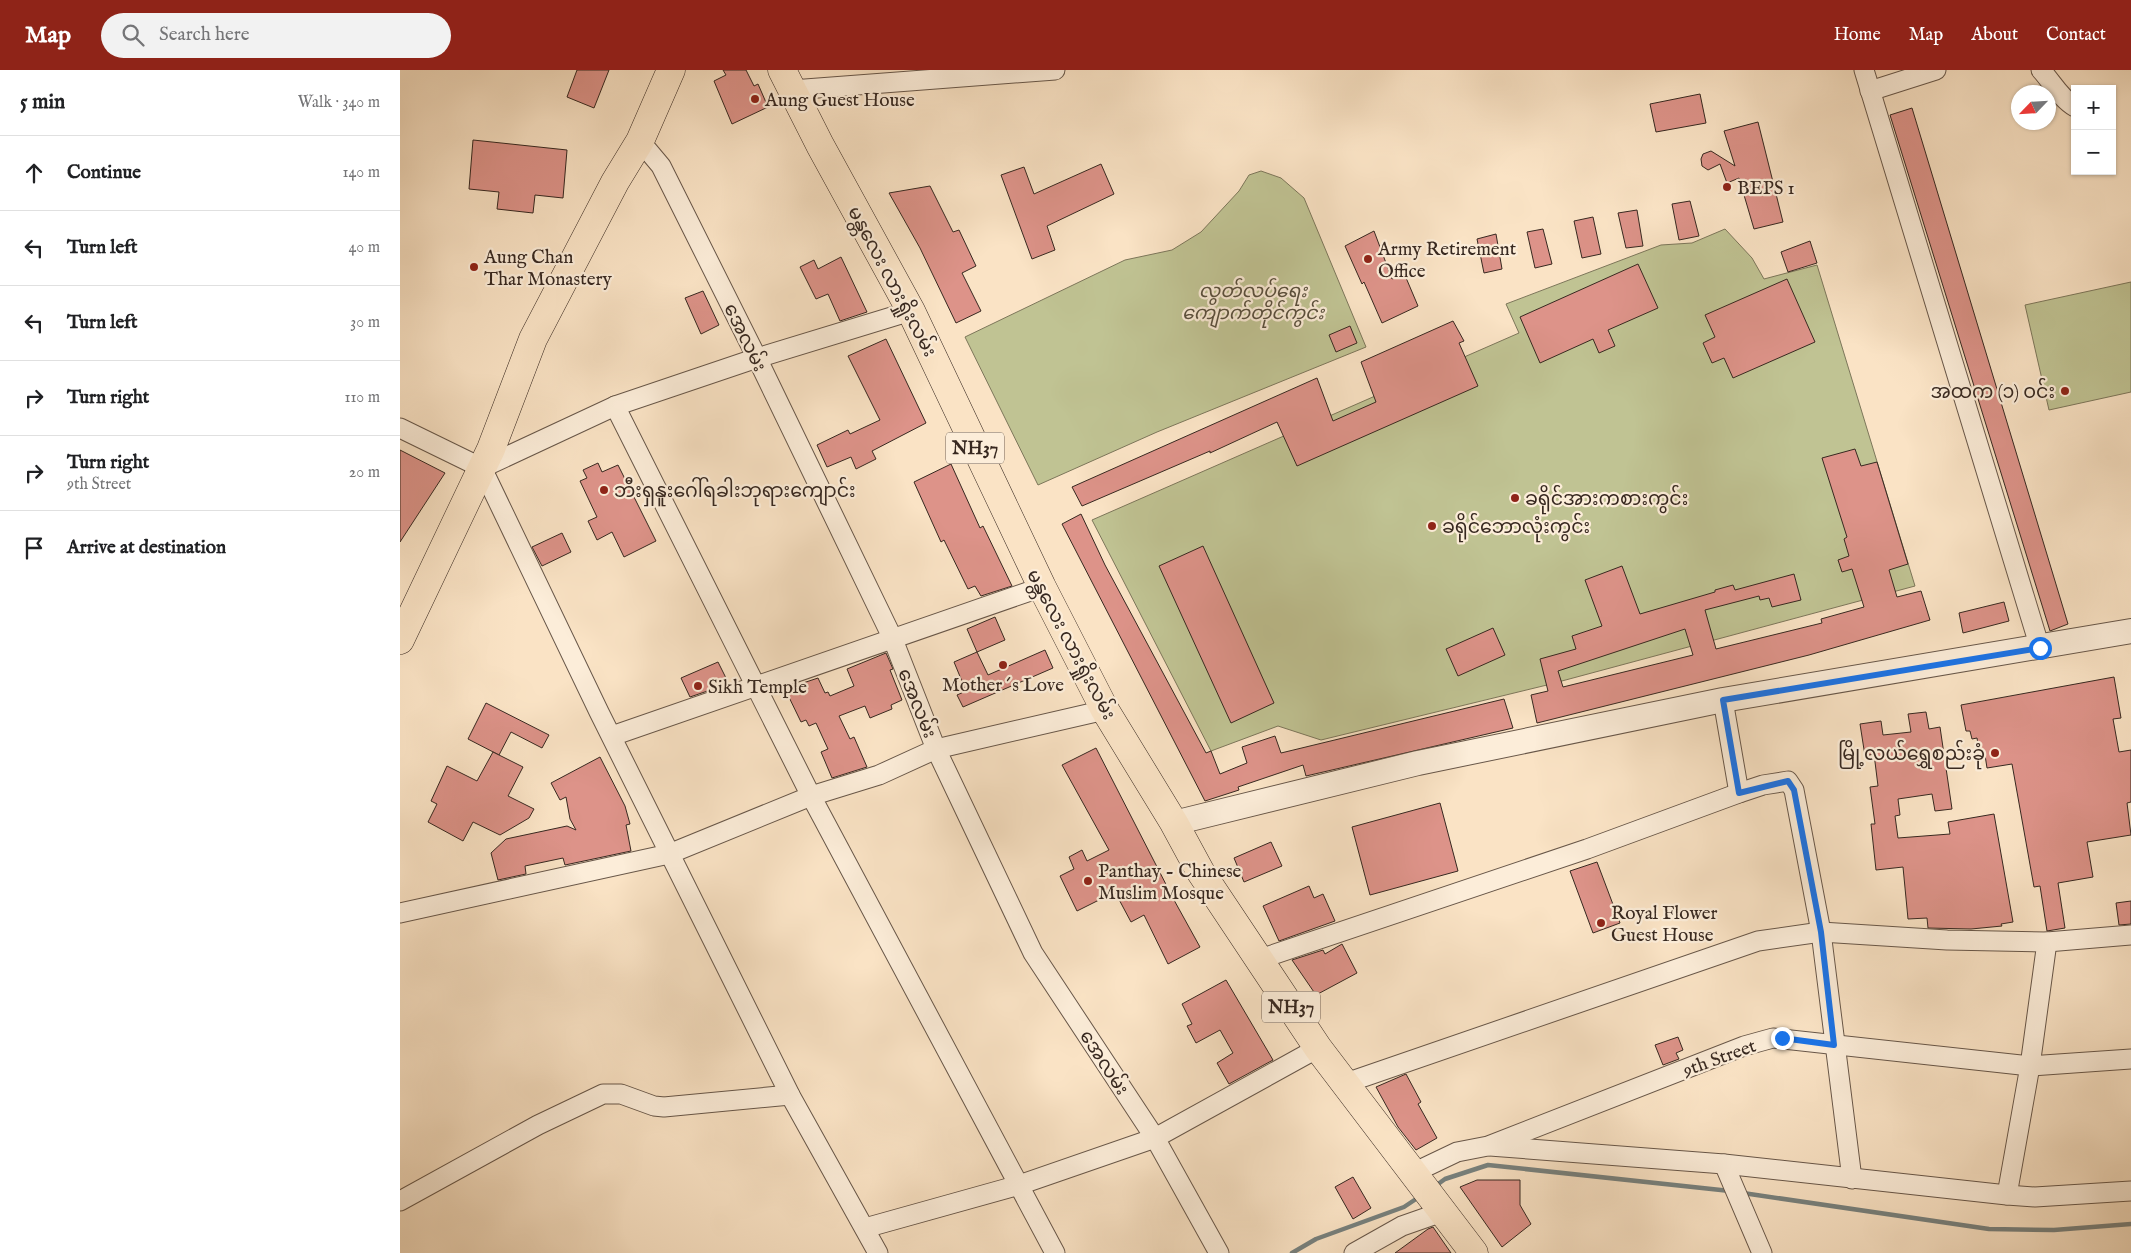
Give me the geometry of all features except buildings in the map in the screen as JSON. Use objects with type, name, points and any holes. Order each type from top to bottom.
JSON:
[{"type":"main road","points":[[400,640],[482,468],[533,338],[615,182],[640,141],[671,70]]},
{"type":"main road","name":"မန္တလေး လားရှိုးလမ်း","points":[[787,80],[911,311],[1042,587],[1105,710],[1174,823],[1200,872],[1318,1048],[1346,1082],[1427,1192]]},
{"type":"main road","name":"NH37","points":[[1427,1192],[1474,1253]]},
{"type":"street","points":[[787,80],[1055,70]]},
{"type":"street","points":[[1864,70],[2040,648]]},
{"type":"street","points":[[1870,92],[1936,70]]},
{"type":"street","points":[[2041,70],[2056,86],[2066,102],[2071,105]]},
{"type":"street","name":"အေလမ်း","points":[[640,141],[661,166],[757,358],[892,637],[936,749],[1033,953],[1155,1138],[1219,1253]]},
{"type":"street","points":[[482,468],[615,406],[757,358],[911,311]]},
{"type":"street","points":[[615,406],[811,796],[1055,1253]]},
{"type":"street","points":[[400,428],[482,468],[669,854],[790,1095],[878,1253]]},
{"type":"street","points":[[612,736],[892,637],[1042,587]]},
{"type":"street","points":[[1174,823],[1418,764],[1723,700],[2040,648],[2131,631]]},
{"type":"street","points":[[1723,700],[1739,793]]},
{"type":"street","points":[[400,913],[669,854],[811,796],[880,775],[936,749],[1105,710]]},
{"type":"street","points":[[1260,959],[1587,849],[1739,793],[1788,781],[1794,790],[1821,932],[1852,1179]]},
{"type":"street","points":[[1346,1082],[1758,941],[1821,932],[1947,940],[2047,942],[2131,936]]},
{"type":"street","points":[[2007,1195],[2030,1066],[2047,942]]},
{"type":"street","name":"9th Street","points":[[1354,1253],[1402,1226],[1457,1152],[1488,1146],[1744,1046],[1782,1038],[2030,1066],[2131,1058]]},
{"type":"street","points":[[865,1228],[1019,1185],[1155,1138],[1318,1048]]},
{"type":"street","points":[[400,1201],[538,1125],[603,1094],[621,1094],[654,1106],[664,1107],[790,1095]]},
{"type":"street","points":[[1488,1146],[1724,1164],[2035,1197],[2131,1191]]},
{"type":"street","points":[[1724,1164],[1762,1253]]},
{"type":"green space","name":"လွတ်လပ်ရေး ကျောက်တိုင်ကွင်း","points":[[1261,171],[1281,178],[1304,198],[1366,347],[1157,432],[1038,485],[965,337],[1125,260],[1172,250],[1201,232],[1239,191],[1249,175]]},
{"type":"green space","name":"ခရိုင်အားကစားကွင်း","points":[[1725,229],[1752,258],[1764,279],[1817,265],[1915,586],[1547,685],[1321,740],[1278,726],[1211,751],[1092,520],[1519,333],[1506,304],[1661,245],[1692,243]]},
{"type":"green space","points":[[2131,282],[2131,392],[2049,410],[2025,305]]},
{"type":"waterway","points":[[1434,1187],[1445,1179],[1488,1165],[1730,1191]]},
{"type":"waterway","points":[[1743,1193],[1989,1229],[2054,1230],[2131,1224]]},
{"type":"waterway","points":[[1292,1253],[1316,1239],[1404,1207],[1419,1197]]},
{"type":"place","name":"Aung Guest House","points":[[755,99]]},
{"type":"place","name":"BEPS 1","points":[[1727,187]]},
{"type":"place","name":"Army Retirement Office","points":[[1368,259]]},
{"type":"place","name":"Aung Chan Thar Monastery","points":[[474,267]]},
{"type":"place","name":"အထက (၁) ဝင်း","points":[[2065,391]]},
{"type":"place","name":"ဘီးရှနူးဂေါ်ရခါးဘုရားကျောင်း","points":[[604,490]]},
{"type":"place","name":"ခရိုင်အားကစားကွင်း","points":[[1515,498]]},
{"type":"place","name":"ခရိုင်ဘောလုံးကွင်း","points":[[1432,526]]},
{"type":"place","name":"Mother´s Love","points":[[1003,665]]},
{"type":"place","name":"Sikh Temple","points":[[698,686]]},
{"type":"place","name":"မြို့လယ်ရွှေစည်းခုံ","points":[[1995,753]]},
{"type":"place","name":"Panthay - Chinese Muslim Mosque","points":[[1088,881]]},
{"type":"place","name":"Royal Flower Guest House","points":[[1601,923]]},
{"type":"route","points":[[1782,1038],[1834,1045],[1821,932],[1794,790],[1788,781],[1739,793],[1723,700],[2040,648]]}]
